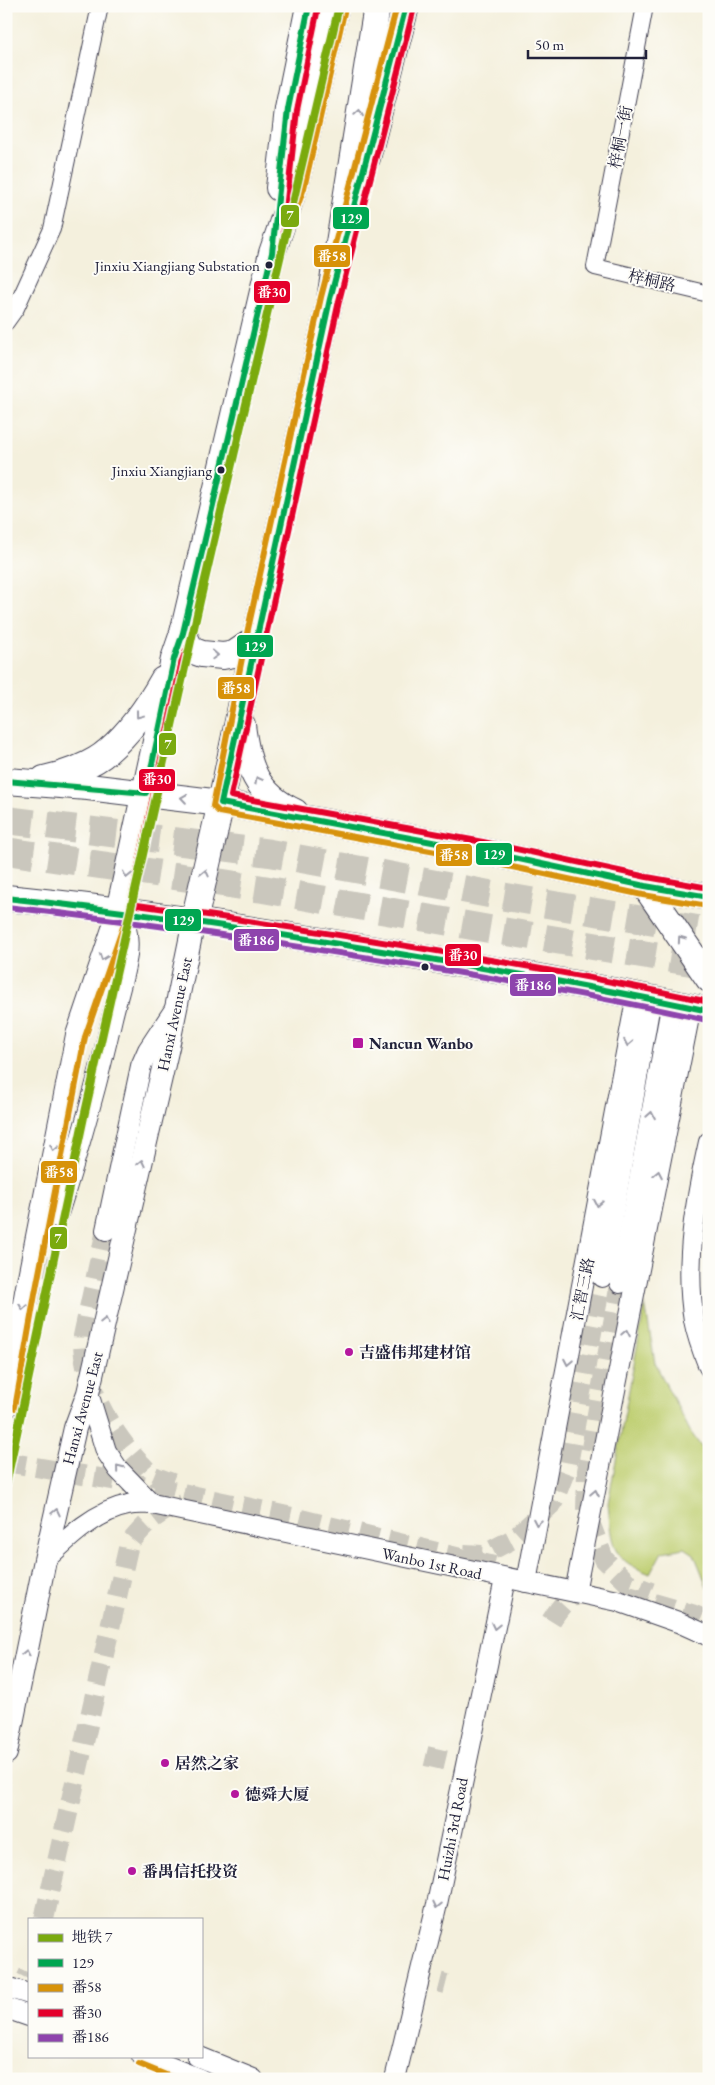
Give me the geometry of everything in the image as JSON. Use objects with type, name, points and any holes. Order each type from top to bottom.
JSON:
[{"type":"main road","points":[[272,253],[288,109],[309,6]]},
{"type":"main road","points":[[6,1407],[11,1359],[77,1036],[118,911],[146,793],[174,659],[182,633],[272,253],[294,186],[336,6]]},
{"type":"main road","name":"Hanxi Avenue East","points":[[6,1753],[45,1560],[75,1428],[88,1393],[176,1007],[330,299],[377,6]]},
{"type":"main road","points":[[330,299],[406,6]]},
{"type":"main road","points":[[182,633],[191,650],[202,654],[223,656],[234,654],[255,640]]},
{"type":"main road","points":[[14,782],[50,778],[76,770],[108,752],[133,724],[154,696],[174,659]]},
{"type":"main road","points":[[240,711],[249,757],[257,780],[268,795],[284,807],[309,819]]},
{"type":"main road","points":[[14,782],[146,793],[221,803],[481,850],[709,898]]},
{"type":"main road","points":[[645,886],[709,979]]},
{"type":"main road","points":[[6,898],[242,928],[672,1003]]},
{"type":"street","points":[[6,322],[16,308],[52,229],[100,6]]},
{"type":"street","name":"梓桐一街","points":[[595,267],[645,6]]},
{"type":"street","name":"梓桐路","points":[[595,267],[709,294]]},
{"type":"street","points":[[57,1217],[100,1072],[127,955],[127,934],[124,920],[118,911]]},
{"type":"street","points":[[611,1280],[672,1003]]},
{"type":"street","points":[[575,1592],[672,1003]]},
{"type":"street","name":"汇智三路","points":[[526,1582],[672,1003]]},
{"type":"street","points":[[106,1230],[141,1066],[148,1050],[176,1007]]},
{"type":"street","points":[[709,1142],[694,1227],[691,1275],[694,1320],[709,1367]]},
{"type":"street","points":[[88,1393],[106,1451],[118,1469],[152,1504]]},
{"type":"street","name":"Wanbo 1st Road","points":[[45,1560],[76,1530],[108,1513],[128,1505],[152,1504],[626,1604],[678,1622],[709,1636]]},
{"type":"street","name":"Huizhi 3rd Road","points":[[395,2079],[437,1904],[505,1579]]},
{"type":"street","points":[[6,2008],[28,2016]]},
{"type":"street","points":[[147,2058],[200,2079]]},
{"type":"street","points":[[202,2058],[253,2079]]},
{"type":"green space","points":[[645,1304],[655,1363],[690,1431],[709,1458],[709,1591],[694,1554],[685,1548],[662,1552],[650,1574],[636,1568],[618,1554],[613,1541],[608,1503]]},
{"type":"tunnel","points":[[6,820],[270,853],[494,895],[709,931]]},
{"type":"tunnel","points":[[6,851],[263,889],[709,965]]},
{"type":"tunnel","points":[[28,1334],[57,1217]]},
{"type":"tunnel","points":[[106,1230],[83,1336],[87,1370],[92,1388],[108,1421],[118,1436],[152,1475],[172,1483]]},
{"type":"tunnel","points":[[464,1554],[482,1555],[515,1538],[553,1503],[568,1464],[602,1277]]},
{"type":"tunnel","points":[[620,1283],[587,1471],[586,1512],[604,1559],[628,1583],[651,1592]]},
{"type":"tunnel","points":[[6,1462],[154,1487],[292,1517],[494,1566]]},
{"type":"tunnel","points":[[44,1918],[129,1544],[152,1520],[173,1507],[182,1504]]},
{"type":"tunnel","points":[[551,1621],[558,1610],[572,1597],[590,1592]]},
{"type":"tunnel","points":[[625,1595],[692,1614],[709,1621]]},
{"type":"tunnel","points":[[426,1756],[460,1764]]},
{"type":"tunnel","points":[[13,2005],[28,1975]]},
{"type":"tunnel","points":[[411,1975],[446,1984]]},
{"type":"metro line","name":"7","points":[[6,1485],[84,1117],[200,601],[339,6]]},
{"type":"transit line","name":"129","points":[[6,781],[146,793],[174,659],[183,633],[272,253],[288,109],[309,6]]},
{"type":"transit line","name":"番58","points":[[397,6],[321,297],[246,638],[213,806],[219,812],[479,860],[643,895],[708,906]]},
{"type":"transit line","name":"129","points":[[406,6],[330,299],[221,803],[481,851],[645,886],[709,897]]},
{"type":"transit line","name":"番30","points":[[318,8],[297,110],[281,255],[192,635],[182,661],[130,904],[284,926],[539,968],[709,1002]]},
{"type":"transit line","name":"番58","points":[[15,1408],[85,1037],[128,913],[182,661],[192,635],[280,255],[304,188],[345,8]]},
{"type":"transit line","name":"番30","points":[[414,8],[339,301],[231,796],[483,842],[647,877],[709,888]]},
{"type":"transit line","name":"129","points":[[6,898],[154,916],[439,960],[709,1011]]},
{"type":"transit line","name":"番186","points":[[6,907],[153,925],[347,954],[552,989],[707,1020]]},
{"type":"transit line","name":"番58","points":[[139,2064],[176,2079]]},
{"type":"place","name":"Jinxiu Xiangjiang Substation","points":[[269,265]]},
{"type":"place","name":"Jinxiu Xiangjiang","points":[[221,470]]},
{"type":"place","name":"Nancun Wanbo","points":[[358,1043]]},
{"type":"place","name":"吉盛伟邦建材馆","points":[[349,1352]]},
{"type":"place","name":"居然之家","points":[[165,1763]]},
{"type":"place","name":"德舜大厦","points":[[235,1794]]},
{"type":"place","name":"番禺信托投资","points":[[132,1871]]}]
